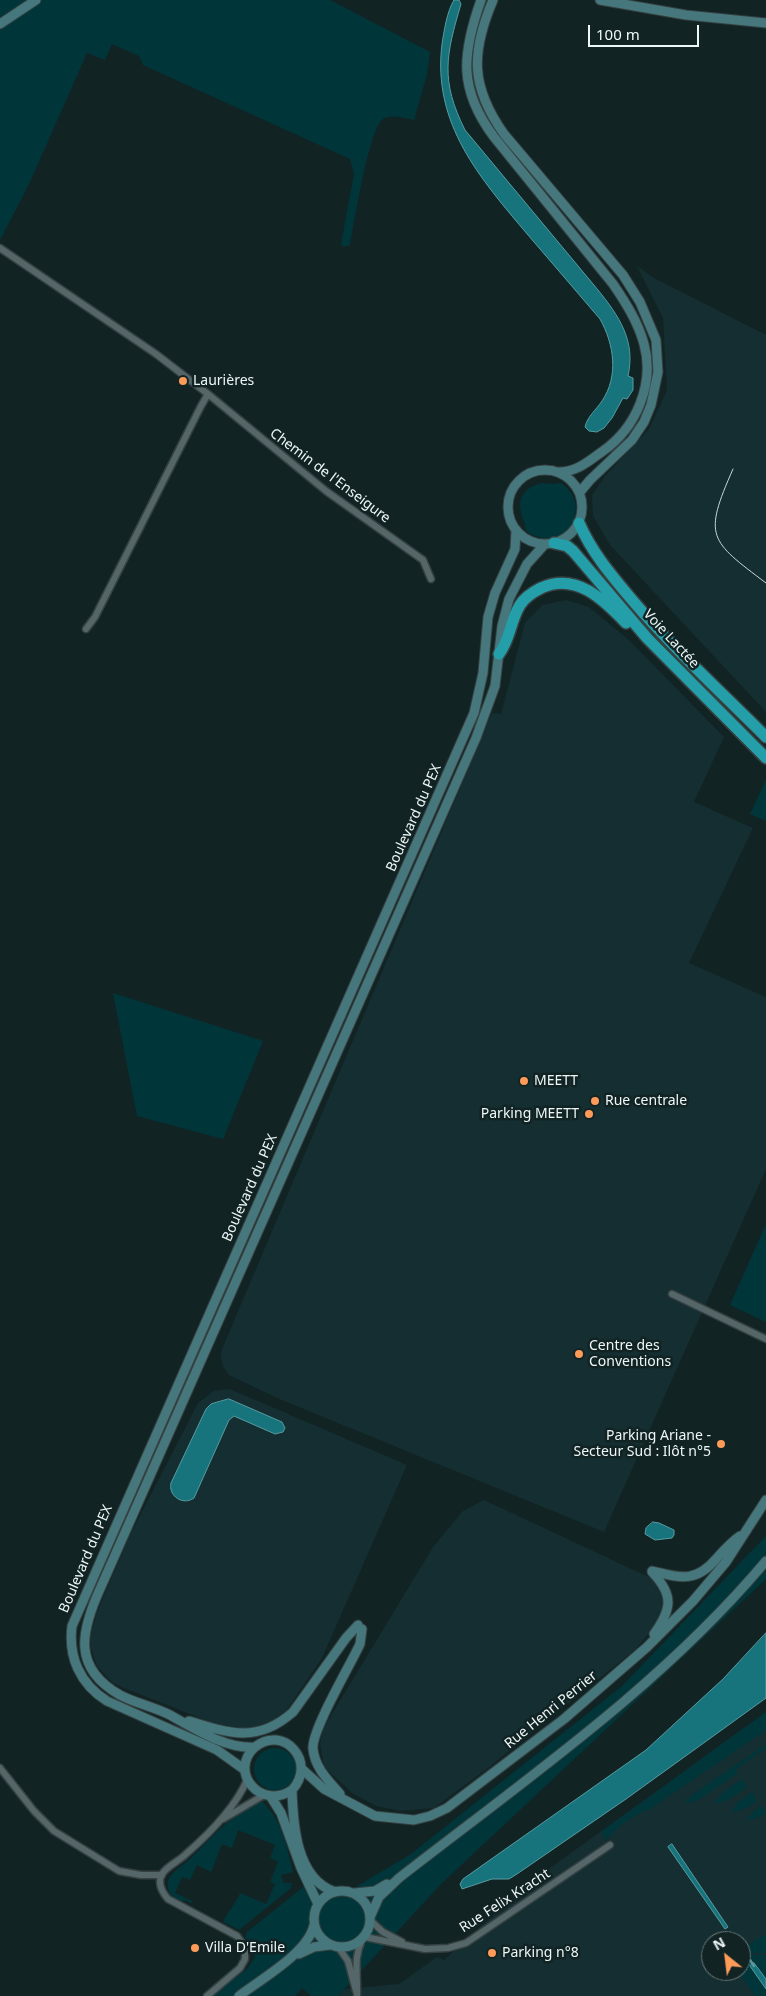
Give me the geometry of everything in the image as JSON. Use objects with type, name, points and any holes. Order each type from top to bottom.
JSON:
[{"type":"highway","name":"Voie Lactée","points":[[578,523],[588,545],[632,600],[688,661],[766,737]]},
{"type":"highway","name":"Voie Lactée","points":[[549,543],[567,546],[573,551],[647,638],[766,758]]},
{"type":"highway","points":[[499,654],[508,643],[513,619],[521,603],[536,590],[549,584],[564,582],[582,586],[596,594],[649,647],[686,677]]},
{"type":"main road","points":[[0,24],[36,0]]},
{"type":"main road","points":[[481,0],[468,41],[466,62],[467,82],[474,104],[494,137],[613,284],[630,309],[644,345],[647,374],[641,402],[628,429],[609,447],[579,468],[570,472],[544,469],[532,472],[522,477],[514,486],[509,496],[508,508],[510,519],[516,530],[534,542],[549,543],[568,535],[578,523],[582,513],[580,492],[575,484],[559,472]]},
{"type":"main road","points":[[494,0],[484,22],[478,45],[478,79],[484,99],[504,134],[623,275],[640,302],[656,340],[658,372],[651,406],[644,422],[632,440],[580,492]]},
{"type":"main road","points":[[600,0],[686,15],[766,23]]},
{"type":"main road","name":"Boulevard du PEX","points":[[245,1770],[217,1750],[107,1701],[98,1695],[77,1669],[72,1648],[72,1626],[472,720],[483,673],[489,612],[495,593],[515,549],[516,530]]},
{"type":"main road","name":"Boulevard du PEX","points":[[255,1748],[237,1746],[193,1728],[167,1714],[121,1696],[109,1688],[96,1676],[87,1658],[84,1632],[90,1611],[476,738],[494,686],[502,626],[510,599],[527,564],[549,543]]},
{"type":"main road","name":"Rue Henri Perrier","points":[[302,1769],[324,1789],[375,1816],[414,1820],[430,1816],[447,1808],[564,1720],[633,1659],[698,1595],[726,1562],[766,1500]]},
{"type":"main road","points":[[633,1659],[654,1634],[669,1609],[666,1590],[662,1582],[652,1572],[686,1578],[697,1576],[711,1565],[732,1541],[743,1534]]},
{"type":"main road","points":[[285,1961],[314,1947],[354,1945],[363,1938],[369,1930],[371,1918],[379,1897],[398,1878],[629,1698],[706,1626],[766,1561]]},
{"type":"main road","points":[[167,1714],[222,1732],[254,1733],[265,1730],[282,1721],[293,1712],[346,1638],[360,1627],[360,1644],[317,1728],[312,1746],[319,1770],[344,1798]]},
{"type":"main road","points":[[267,1796],[279,1796],[292,1790],[299,1781],[302,1769],[297,1753],[281,1741],[267,1741],[255,1748],[248,1758],[245,1770],[247,1780],[254,1789],[267,1796],[281,1813],[301,1868],[318,1904]]},
{"type":"main road","points":[[292,1790],[294,1828],[307,1867],[320,1884],[335,1892]]},
{"type":"main road","points":[[239,1996],[285,1961],[308,1940],[312,1935],[318,1904],[323,1898],[342,1891],[355,1893],[375,1891],[398,1878]]},
{"type":"main road","points":[[355,1893],[366,1902],[371,1918]]},
{"type":"main road","points":[[314,1925],[323,1940],[334,1946]]},
{"type":"street","name":"Chemin de l'Enseigure","points":[[0,248],[156,354],[326,491],[423,560],[431,579]]},
{"type":"street","points":[[86,629],[94,617],[208,394]]},
{"type":"street","points":[[672,1294],[766,1338]]},
{"type":"street","points":[[0,1768],[34,1811],[54,1831],[119,1871],[141,1875],[162,1875],[187,1853],[217,1823],[240,1795],[247,1780]]},
{"type":"street","points":[[217,1823],[267,1796]]},
{"type":"street","name":"Rue Felix Kracht","points":[[363,1938],[437,1950],[466,1943],[610,1845]]},
{"type":"street","points":[[162,1875],[161,1888],[163,1894],[168,1899],[237,1936],[245,1947],[245,1959],[240,1968],[207,1996]]},
{"type":"street","name":"Rue Felix Kracht","points":[[371,1918],[383,1932],[405,1944]]},
{"type":"street","points":[[357,1995],[356,1960],[357,1951],[363,1938]]},
{"type":"street","points":[[334,1946],[348,1961],[357,1995]]},
{"type":"shaded area","points":[[0,0],[27,0],[0,18]]},
{"type":"shaded area","points":[[43,0],[330,0],[430,52],[427,74],[414,120],[398,117],[383,119],[372,140],[350,245],[344,247],[341,244],[354,174],[350,159],[143,65],[139,56],[112,44],[105,60],[87,53],[29,184],[0,240],[0,30]]},
{"type":"shaded area","points":[[454,0],[459,0],[461,4],[449,53],[449,82],[457,112],[465,130],[613,309],[628,340],[630,363],[628,376],[633,378],[633,390],[627,399],[623,398],[604,428],[597,432],[589,431],[585,427],[602,401],[611,381],[613,360],[605,329],[600,319],[528,235],[477,171],[452,125],[444,100],[441,73],[442,44],[448,15]]},
{"type":"shaded area","points":[[637,266],[654,278],[766,335],[766,712],[610,545],[593,516],[592,495],[605,476],[649,429],[667,390],[663,318]]},
{"type":"shaded area","points":[[542,483],[561,483],[571,493],[576,504],[575,515],[570,525],[563,533],[552,538],[540,537],[526,531],[521,512],[522,497],[528,489]]},
{"type":"shaded area","points":[[566,600],[589,607],[629,640],[724,737],[694,802],[753,828],[689,963],[766,997],[766,1169],[604,1532],[277,1398],[229,1375],[223,1367],[221,1357],[222,1349],[492,713],[501,714],[525,623],[542,605]]},
{"type":"shaded area","points":[[766,780],[766,821],[750,814]]},
{"type":"shaded area","points":[[113,993],[263,1041],[223,1139],[137,1116]]},
{"type":"shaded area","points":[[766,1224],[766,1322],[730,1305]]},
{"type":"shaded area","points":[[230,1389],[407,1465],[322,1658],[286,1711],[270,1722],[248,1729],[220,1726],[113,1683],[96,1664],[91,1648],[91,1634],[97,1612],[130,1535],[198,1403],[214,1391]]},
{"type":"shaded area","points":[[229,1399],[282,1422],[285,1428],[283,1432],[275,1434],[234,1416],[229,1420],[194,1498],[185,1501],[177,1498],[172,1492],[171,1483],[206,1409],[211,1404]]},
{"type":"shaded area","points":[[484,1500],[653,1579],[665,1602],[660,1619],[636,1649],[488,1768],[434,1808],[400,1811],[376,1806],[352,1793],[324,1767],[320,1743],[324,1727],[433,1547],[463,1511]]},
{"type":"shaded area","points":[[653,1522],[674,1530],[672,1538],[655,1540],[645,1534],[646,1528]]},
{"type":"shaded area","points":[[766,1536],[766,1579],[440,1885],[338,1996],[311,1996],[302,1988],[295,1996],[212,1996],[248,1968],[255,1957],[245,1937],[247,1932],[317,1876],[327,1884],[354,1888],[411,1854],[622,1686]]},
{"type":"shaded area","points":[[766,1633],[766,1698],[626,1799],[517,1874],[509,1879],[492,1879],[462,1889],[460,1884],[463,1879],[646,1750],[723,1679]]},
{"type":"shaded area","points":[[766,1712],[766,1996],[338,1996],[345,1989],[399,1984],[437,1957],[444,1960],[528,1884]]},
{"type":"shaded area","points":[[766,1712],[766,1730],[650,1809],[626,1821],[606,1840],[601,1832]]},
{"type":"shaded area","points":[[766,1744],[766,1748],[736,1769],[738,1773],[696,1801],[684,1803],[692,1795]]},
{"type":"shaded area","points":[[279,1748],[287,1751],[293,1757],[296,1769],[293,1781],[287,1787],[271,1790],[263,1787],[257,1781],[254,1765],[257,1757],[263,1751]]},
{"type":"shaded area","points":[[742,1779],[747,1787],[727,1800],[714,1803],[724,1792]]},
{"type":"shaded area","points":[[752,1792],[757,1801],[746,1808],[731,1813],[736,1804]]},
{"type":"shaded area","points":[[258,1802],[263,1802],[275,1817],[279,1826],[293,1872],[281,1875],[284,1883],[292,1883],[291,1888],[239,1930],[223,1922],[240,1893],[266,1904],[275,1884],[270,1882],[278,1862],[270,1858],[275,1845],[238,1830],[232,1848],[222,1844],[211,1872],[197,1865],[190,1880],[182,1877],[175,1893],[192,1901],[192,1903],[184,1900],[183,1902],[172,1895],[168,1890],[168,1883],[171,1875],[222,1827],[239,1813]]},
{"type":"shaded area","points":[[761,1806],[766,1813],[746,1821],[753,1812]]},
{"type":"shaded area","points":[[672,1844],[728,1927],[725,1929],[668,1847]]},
{"type":"shaded area","points":[[766,1935],[766,1953],[751,1954],[751,1943]]},
{"type":"shaded area","points":[[766,1955],[766,1996],[755,1996],[745,1981],[751,1981],[751,1956]]},
{"type":"shaded area","points":[[754,1963],[766,1979],[766,1989],[751,1967]]},
{"type":"waterway","points":[[751,1962],[754,1966]]},
{"type":"tram line","points":[[733,469],[717,509],[715,524],[717,535],[723,546],[733,557],[766,583]]},
{"type":"place","name":"Laurières","points":[[183,381]]},
{"type":"place","name":"MEETT","points":[[524,1081]]},
{"type":"place","name":"Rue centrale","points":[[595,1101]]},
{"type":"place","name":"Parking MEETT","points":[[589,1114]]},
{"type":"place","name":"Centre des Conventions","points":[[579,1354]]},
{"type":"place","name":"Parking Ariane - Secteur Sud : Ilôt n°5","points":[[721,1444]]},
{"type":"place","name":"Villa D'Emile","points":[[195,1948]]},
{"type":"place","name":"Parking n°8","points":[[492,1953]]}]
